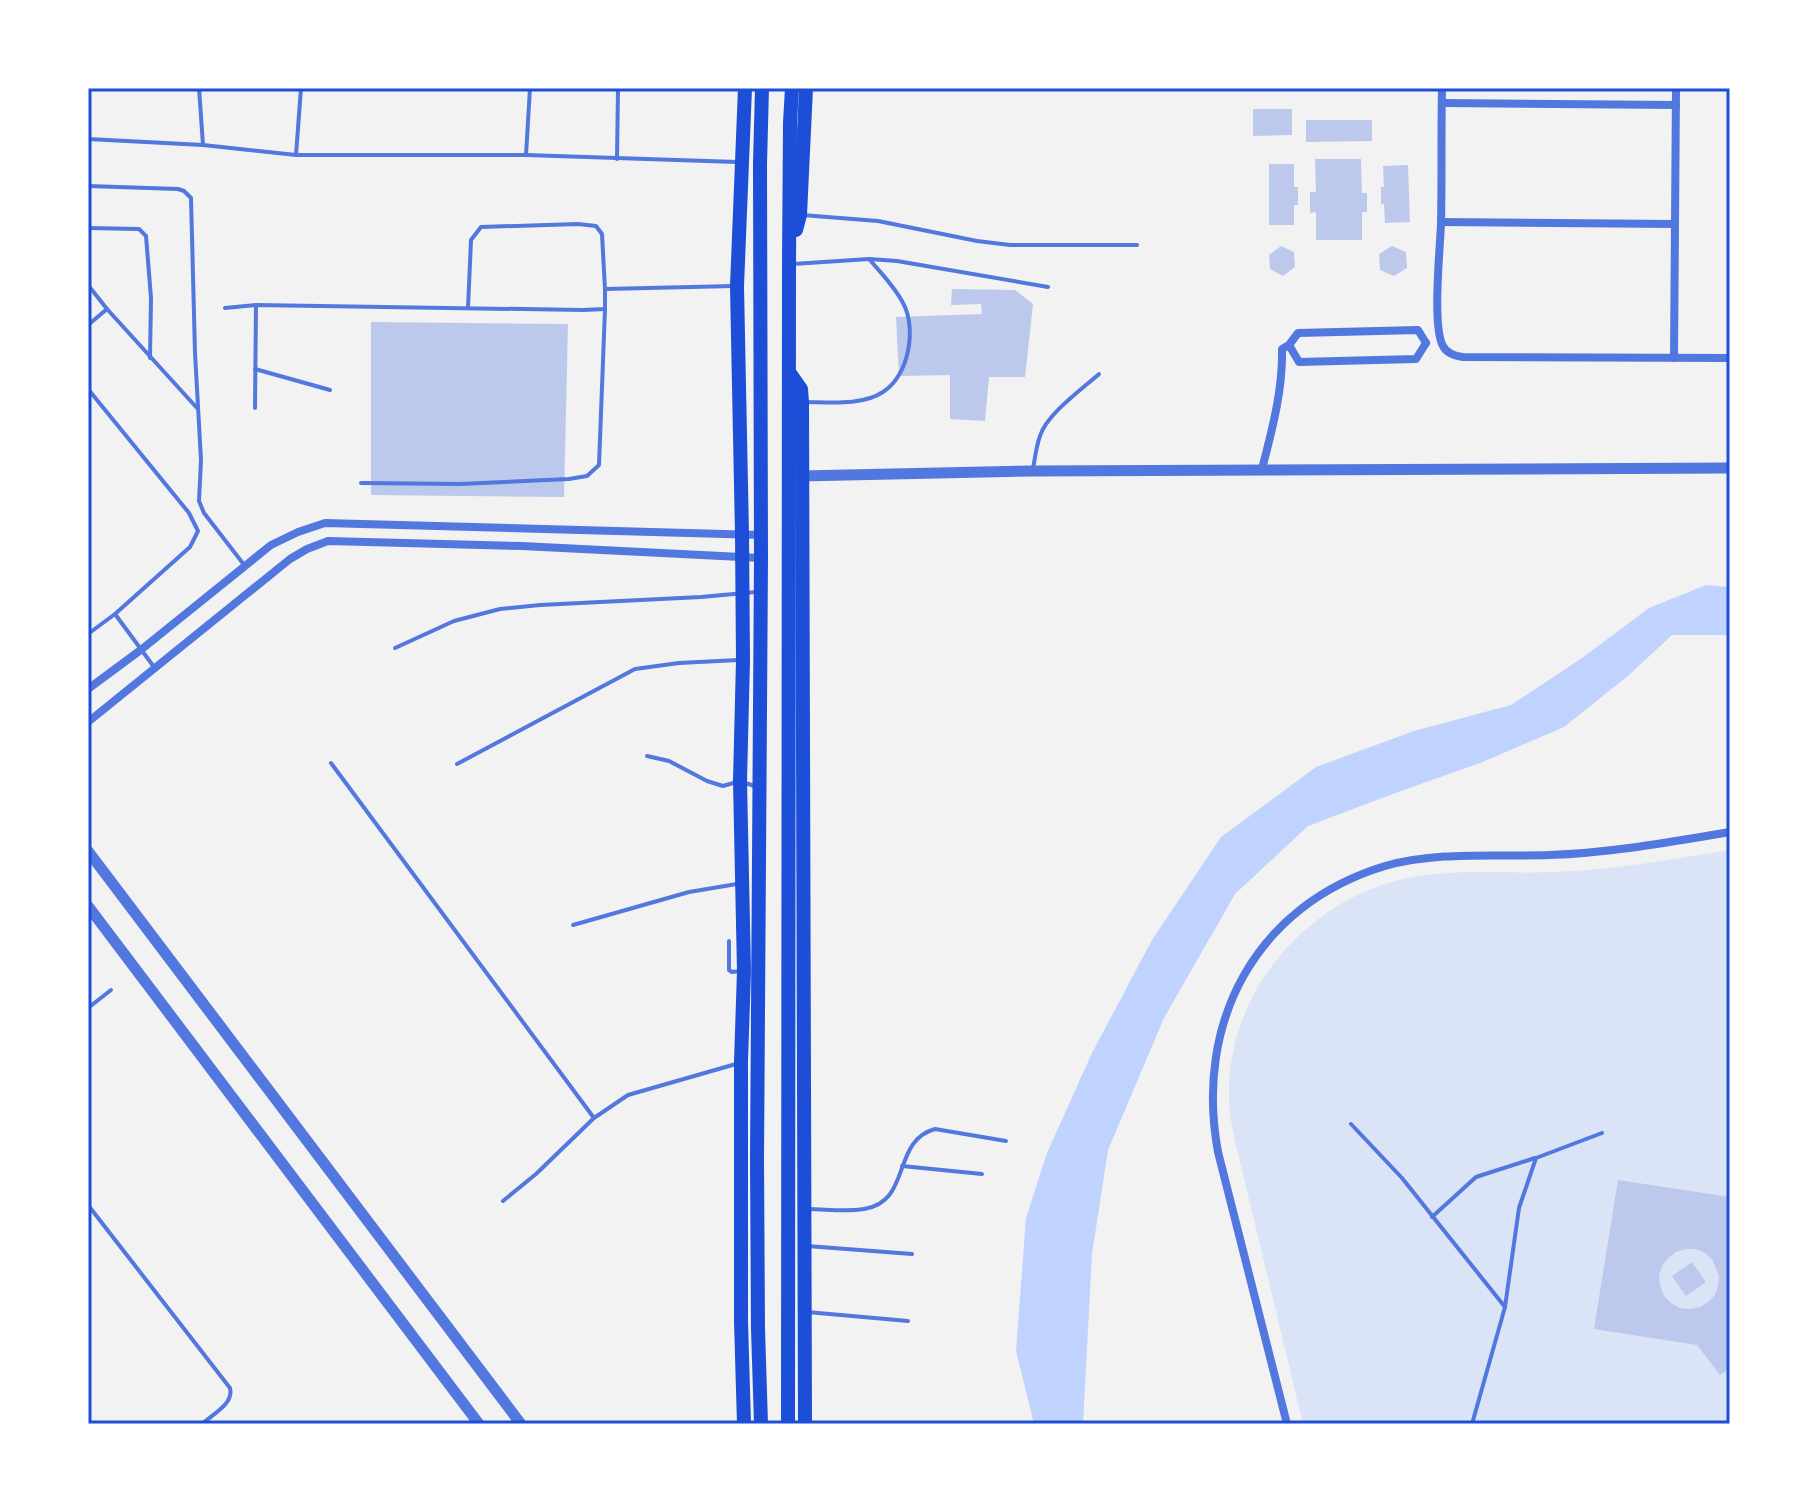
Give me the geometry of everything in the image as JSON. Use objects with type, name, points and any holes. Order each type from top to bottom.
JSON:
[{"type":"highway","points":[[744,1424],[741,1062],[744,883],[740,781],[743,660],[737,286],[745,88]]},
{"type":"highway","points":[[761,1424],[758,1058],[762,88]]},
{"type":"highway","points":[[792,88],[789,372],[795,476],[805,1424]]},
{"type":"highway","points":[[789,257],[800,215],[806,88]]},
{"type":"highway","points":[[788,1424],[795,476],[802,402],[801,389],[789,372]]},
{"type":"street","points":[[1442,88],[1438,320],[1445,350],[1463,357],[1730,358]]},
{"type":"street","points":[[1674,358],[1676,88]]},
{"type":"street","points":[[1442,103],[1676,105]]},
{"type":"street","points":[[1441,222],[1675,224]]},
{"type":"street","points":[[1262,469],[1281,382],[1282,349],[1298,333],[1418,330],[1426,343]]},
{"type":"street","points":[[1426,343],[1442,344]]},
{"type":"street","points":[[1289,345],[1299,362],[1416,359],[1426,343]]},
{"type":"street","points":[[795,476],[1262,469],[1730,468]]},
{"type":"street","points":[[88,689],[271,545],[325,523],[760,535]]},
{"type":"street","points":[[298,532],[307,549]]},
{"type":"street","points":[[88,722],[290,559],[328,541],[522,546],[761,558]]},
{"type":"street","points":[[1287,1424],[1218,1152],[1212,1111],[1213,1069],[1222,1025],[1230,1002],[1253,959],[1302,909],[1341,884],[1385,866],[1444,856],[1588,853],[1730,832]]},
{"type":"street","points":[[88,851],[521,1424]]},
{"type":"street","points":[[88,906],[479,1424]]},
{"type":"lane","points":[[199,88],[203,145]]},
{"type":"lane","points":[[296,155],[301,88]]},
{"type":"lane","points":[[526,155],[530,88]]},
{"type":"lane","points":[[617,159],[618,88]]},
{"type":"lane","points":[[88,139],[203,145],[296,155],[526,155],[760,164]]},
{"type":"lane","points":[[88,186],[178,189],[191,198],[200,507],[245,566]]},
{"type":"lane","points":[[800,215],[878,221],[1010,245],[1137,245]]},
{"type":"lane","points":[[361,483],[460,484],[569,479],[587,476],[599,465],[605,289],[602,234],[596,226],[481,227],[471,240],[468,308]]},
{"type":"lane","points":[[88,228],[139,229],[146,236],[151,298],[150,358]]},
{"type":"lane","points":[[789,257],[897,261],[1048,287]]},
{"type":"lane","points":[[802,402],[868,398],[884,392],[905,366],[909,317],[895,290],[869,259]]},
{"type":"lane","points":[[88,285],[198,409]]},
{"type":"lane","points":[[605,289],[760,285]]},
{"type":"lane","points":[[225,308],[256,305],[605,309]]},
{"type":"lane","points":[[255,408],[256,305]]},
{"type":"lane","points":[[88,325],[107,309]]},
{"type":"lane","points":[[255,369],[330,390]]},
{"type":"lane","points":[[1032,471],[1040,433],[1046,424],[1099,374]]},
{"type":"lane","points":[[88,389],[189,513],[198,531],[190,547],[88,634]]},
{"type":"lane","points":[[395,648],[454,621],[500,609],[760,592]]},
{"type":"lane","points":[[115,614],[154,667]]},
{"type":"lane","points":[[457,764],[635,669],[679,663],[759,659]]},
{"type":"lane","points":[[647,756],[669,761],[723,786],[740,781],[759,787]]},
{"type":"lane","points":[[331,763],[594,1118]]},
{"type":"lane","points":[[573,925],[689,892],[744,883]]},
{"type":"lane","points":[[729,941],[729,970],[744,971]]},
{"type":"lane","points":[[88,1008],[111,990]]},
{"type":"lane","points":[[503,1201],[594,1118],[628,1095],[758,1058]]},
{"type":"lane","points":[[1351,1124],[1402,1178],[1505,1307]]},
{"type":"lane","points":[[804,1209],[865,1209],[881,1203],[894,1192],[908,1152],[925,1132],[935,1129],[1006,1141]]},
{"type":"lane","points":[[1432,1217],[1476,1177],[1602,1133]]},
{"type":"lane","points":[[1472,1424],[1505,1307],[1519,1208],[1536,1158]]},
{"type":"lane","points":[[902,1166],[982,1174]]},
{"type":"lane","points":[[88,1205],[230,1388],[230,1400],[202,1424]]},
{"type":"lane","points":[[804,1246],[912,1254]]},
{"type":"lane","points":[[804,1311],[908,1321]]},
{"type":"shaded area","points":[[1730,850],[1730,1424],[1303,1424],[1235,1141],[1229,1104],[1231,1061],[1240,1026],[1254,993],[1274,963],[1298,936],[1326,913],[1358,895],[1412,877],[1599,869]]},
{"type":"water","points":[[1706,585],[1730,587],[1730,637],[1672,635],[1629,675],[1564,727],[1480,763],[1308,826],[1235,894],[1164,1018],[1108,1150],[1092,1254],[1083,1424],[1034,1424],[1016,1351],[1026,1218],[1047,1153],[1092,1053],[1152,940],[1221,837],[1316,767],[1414,731],[1511,705],[1649,608]]},
{"type":"building","points":[[1253,109],[1292,109],[1292,135],[1253,136]]},
{"type":"building","points":[[1306,120],[1372,120],[1372,141],[1306,142]]},
{"type":"building","points":[[1315,159],[1361,159],[1362,193],[1367,193],[1367,212],[1362,212],[1362,240],[1316,240],[1316,212],[1310,213],[1310,192],[1316,192]]},
{"type":"building","points":[[1269,164],[1294,164],[1298,205],[1294,205],[1294,225],[1269,225]]},
{"type":"building","points":[[1408,165],[1410,222],[1385,223],[1384,204],[1381,204],[1383,166]]},
{"type":"building","points":[[1281,246],[1294,252],[1295,267],[1283,276],[1270,269],[1269,255]]},
{"type":"building","points":[[1392,246],[1406,252],[1407,268],[1394,276],[1380,270],[1379,254]]},
{"type":"building","points":[[952,289],[1015,290],[1033,304],[1025,377],[989,377],[985,421],[950,419],[950,375],[899,376],[896,317],[982,314],[981,304],[951,305]]},
{"type":"building","points":[[371,322],[568,324],[564,497],[371,495]]},
{"type":"building","points":[[1618,1180],[1730,1197],[1730,1368],[1720,1375],[1697,1345],[1594,1329]],"holes":[[[1696,1249],[1712,1259],[1719,1276],[1718,1286],[1715,1295],[1700,1307],[1680,1308],[1664,1296],[1659,1276],[1662,1266],[1676,1252]]]},
{"type":"building","points":[[1692,1262],[1706,1282],[1686,1296],[1672,1276]]}]
